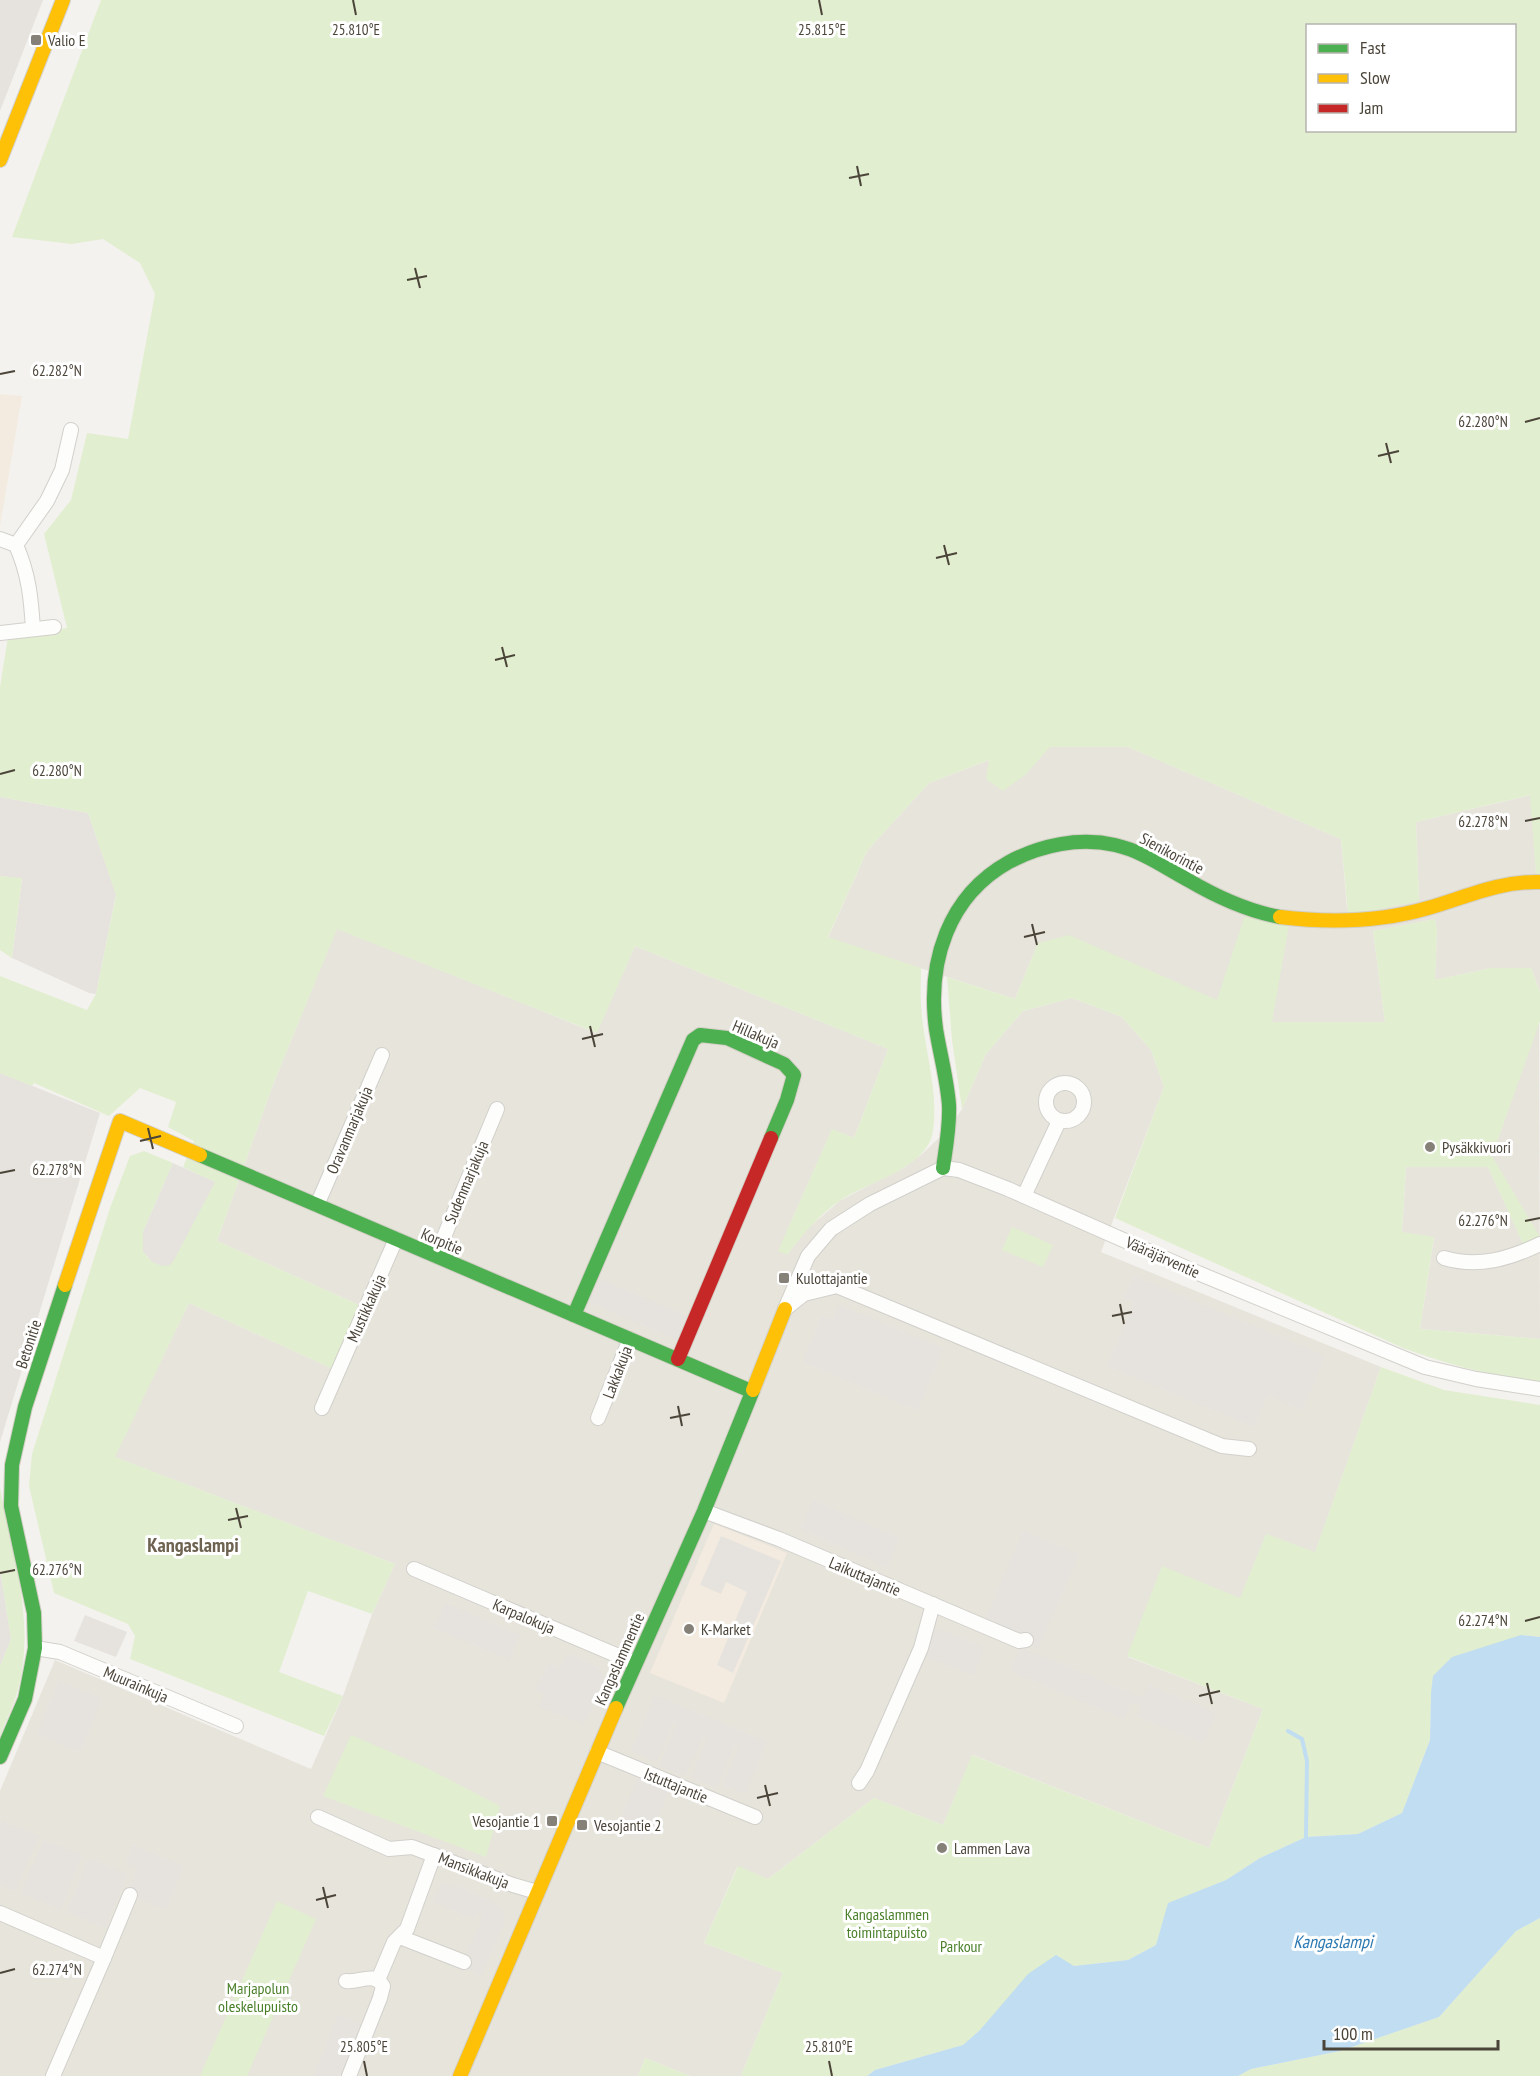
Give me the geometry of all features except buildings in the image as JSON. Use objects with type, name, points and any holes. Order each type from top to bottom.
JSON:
[{"type":"street","points":[[0,160],[63,0]]},
{"type":"street","points":[[16,545],[47,501],[62,470],[70,430]]},
{"type":"street","points":[[0,539],[16,545],[25,565],[30,582],[33,629]]},
{"type":"street","points":[[0,633],[54,627]]},
{"type":"street","name":"Sienikorintie","points":[[943,1168],[950,1126],[948,1096],[935,1016],[934,983],[937,953],[946,928],[964,900],[982,880],[1003,864],[1037,849],[1066,843],[1091,842],[1125,848],[1158,862],[1194,884],[1239,906],[1280,916],[1351,921],[1377,919],[1427,908],[1489,886],[1516,881],[1540,882]]},
{"type":"street","name":"Hillakuja","points":[[574,1315],[693,1040],[700,1035],[727,1038],[784,1064],[794,1075],[787,1100],[678,1359]]},
{"type":"street","name":"Oravanmarjakuja","points":[[317,1205],[382,1055]]},
{"type":"street","name":"Sudenmarjakuja","points":[[436,1256],[496,1109]]},
{"type":"street","name":"Korpitie","points":[[120,1121],[751,1391]]},
{"type":"street","name":"Betonitie","points":[[0,1757],[25,1699],[35,1648],[34,1613],[11,1506],[12,1465],[25,1407],[120,1121]]},
{"type":"street","points":[[1024,1197],[1059,1121]]},
{"type":"street","name":"Vääräjärventie","points":[[943,1168],[959,1170],[1198,1273],[1425,1367],[1476,1379],[1540,1389]]},
{"type":"street","name":"Kangaslammentie","points":[[460,2076],[635,1663],[704,1511],[808,1256],[831,1229],[856,1212],[943,1168]]},
{"type":"street","name":"Mustikkakuja","points":[[322,1408],[396,1239]]},
{"type":"street","points":[[1444,1258],[1472,1263],[1500,1260],[1540,1244]]},
{"type":"street","points":[[785,1308],[804,1294],[837,1286],[1222,1446],[1249,1449]]},
{"type":"street","name":"Lakkakuja","points":[[598,1418],[630,1339]]},
{"type":"street","name":"Laikuttajantie","points":[[704,1511],[779,1539],[1017,1640],[1026,1640]]},
{"type":"street","name":"Karpalokuja","points":[[414,1569],[635,1663]]},
{"type":"street","points":[[859,1783],[867,1771],[921,1648],[933,1604]]},
{"type":"street","name":"Muurainkuja","points":[[35,1648],[60,1652],[236,1726]]},
{"type":"street","name":"Istuttajantie","points":[[597,1752],[755,1817]]},
{"type":"street","name":"Mansikkakuja","points":[[318,1817],[389,1849],[412,1847],[513,1886],[537,1892]]},
{"type":"street","points":[[378,1980],[394,1942],[407,1929],[434,1856]]},
{"type":"street","points":[[53,2076],[130,1895]]},
{"type":"street","points":[[0,1913],[104,1958]]},
{"type":"street","points":[[401,1936],[405,1940],[464,1962]]},
{"type":"street","points":[[346,1981],[373,1978],[378,1980],[382,1986],[349,2076]]},
{"type":"shaded area","points":[[0,0],[43,0],[0,111]]},
{"type":"shaded area","points":[[0,394],[22,396],[0,526]]},
{"type":"shaded area","points":[[1024,747],[1128,747],[1341,839],[1347,908],[1419,900],[1416,822],[1531,795],[1536,875],[1540,876],[1540,992],[1531,968],[1491,968],[1435,980],[1437,931],[1435,919],[1373,931],[1385,1022],[1267,1022],[1038,943],[1015,999],[828,938],[867,851],[929,783]]},
{"type":"shaded area","points":[[0,797],[88,813],[116,894],[96,994],[89,993],[12,958],[22,879],[0,876]]},
{"type":"shaded area","points":[[337,928],[596,1033],[635,946],[888,1049],[854,1138],[832,1130],[793,1217],[787,1255],[808,1228],[841,1200],[905,1167],[947,1130],[962,1109],[986,1054],[1023,1011],[1072,998],[1122,1017],[1151,1050],[1164,1087],[1101,1252],[1381,1367],[1315,1553],[1240,1599],[1128,1657],[1263,1709],[1209,1848],[973,1755],[943,1825],[874,1798],[768,1879],[737,1867],[704,1943],[783,1973],[741,2076],[690,2076],[645,2058],[638,2076],[0,2076],[0,1791],[55,1660],[311,1769],[343,1696],[372,1614],[395,1564],[114,1457],[189,1303],[333,1369],[361,1306],[217,1241],[274,1082]]},
{"type":"shaded area","points":[[1539,1020],[1540,1339],[1420,1329],[1434,1238],[1402,1233],[1406,1167],[1488,1167],[1524,1245],[1492,1156]]},
{"type":"shaded area","points":[[0,1073],[100,1113],[0,1442]]},
{"type":"shaded area","points":[[173,1163],[215,1182],[174,1260],[170,1265],[162,1266],[152,1262],[143,1251],[143,1232]]},
{"type":"shaded area","points":[[1134,1276],[1325,1356],[1302,1410],[1267,1395],[1254,1427],[1107,1366],[1134,1303],[1124,1298]]},
{"type":"shaded area","points":[[595,1277],[689,1317],[679,1341],[585,1300]]},
{"type":"shaded area","points":[[839,1305],[943,1348],[917,1410],[803,1362],[822,1316],[833,1320]]},
{"type":"shaded area","points":[[813,1500],[899,1538],[887,1567],[801,1529]]},
{"type":"shaded area","points":[[714,1524],[787,1553],[724,1703],[650,1673]]},
{"type":"shaded area","points":[[1023,1531],[1079,1554],[1038,1649],[983,1625]]},
{"type":"shaded area","points":[[721,1536],[781,1561],[733,1673],[717,1665],[747,1592],[726,1582],[721,1594],[700,1585]]},
{"type":"shaded area","points":[[0,1569],[11,1639],[0,1666]]},
{"type":"shaded area","points":[[445,1603],[520,1635],[509,1660],[434,1628]]},
{"type":"shaded area","points":[[85,1615],[127,1632],[116,1657],[74,1641]]},
{"type":"shaded area","points":[[936,1628],[984,1647],[973,1675],[924,1656]]},
{"type":"shaded area","points":[[1020,1647],[1143,1698],[1149,1685],[1216,1713],[1203,1743],[1137,1716],[1141,1706],[1131,1702],[1124,1719],[1010,1671]]},
{"type":"shaded area","points":[[567,1653],[600,1668],[605,1681],[584,1724],[539,1707],[545,1693],[535,1689],[550,1663],[560,1668]]},
{"type":"shaded area","points":[[59,1681],[102,1699],[80,1752],[37,1734]]},
{"type":"shaded area","points":[[655,1695],[767,1742],[745,1794],[723,1785],[739,1747],[735,1745],[716,1788],[691,1778],[707,1739],[703,1737],[685,1776],[659,1766],[676,1724],[673,1723],[657,1762],[631,1751]]},
{"type":"shaded area","points":[[638,1778],[669,1791],[650,1837],[644,1838],[643,1841],[616,1830]]},
{"type":"shaded area","points":[[2,1821],[39,1836],[15,1891],[0,1885],[0,1827]]},
{"type":"shaded area","points":[[44,1840],[82,1855],[60,1909],[21,1893]]},
{"type":"shaded area","points":[[133,1845],[183,1866],[166,1910],[127,1894],[138,1869],[126,1864]]},
{"type":"shaded area","points":[[89,1858],[127,1874],[105,1928],[67,1912]]},
{"type":"shaded area","points":[[442,1882],[451,1887],[453,1884],[497,1904],[503,1912],[505,1921],[481,1976],[461,1967],[483,1917],[475,1914],[473,1919],[433,1902]]},
{"type":"shaded area","points":[[338,2015],[362,2024],[341,2076],[314,2076]]},
{"type":"green space","points":[[101,0],[1540,0],[1540,876],[1536,875],[1530,795],[1416,822],[1419,901],[1348,913],[1341,839],[1128,747],[1050,747],[1026,774],[1003,791],[986,779],[989,760],[929,783],[867,851],[828,937],[921,968],[922,1020],[934,1099],[933,1131],[929,1144],[920,1155],[895,1173],[852,1193],[833,1206],[812,1225],[787,1255],[778,1251],[832,1129],[854,1138],[888,1049],[635,946],[597,1033],[337,929],[274,1082],[217,1241],[361,1306],[333,1369],[189,1303],[115,1457],[395,1564],[372,1614],[308,1591],[279,1672],[343,1696],[324,1736],[130,1659],[135,1636],[128,1624],[54,1593],[29,1486],[32,1454],[110,1208],[130,1156],[144,1151],[173,1163],[143,1232],[147,1257],[162,1266],[214,1182],[183,1167],[194,1141],[168,1127],[176,1102],[140,1088],[109,1116],[34,1083],[32,1086],[0,1073],[0,976],[87,1010],[96,994],[116,895],[88,813],[0,797],[0,687],[8,637],[67,628],[44,534],[71,500],[87,433],[128,439],[155,294],[140,263],[103,239],[72,244],[12,237]]},
{"type":"green space","points":[[0,876],[22,878],[12,958],[0,950]]},
{"type":"green space","points":[[1245,915],[1289,925],[1272,1022],[1385,1022],[1373,931],[1435,919],[1437,931],[1435,980],[1491,968],[1531,968],[1540,992],[1540,1021],[1492,1156],[1540,1237],[1524,1246],[1488,1167],[1406,1167],[1402,1232],[1434,1237],[1420,1329],[1540,1339],[1540,1382],[1471,1369],[1403,1348],[1115,1218],[1164,1087],[1151,1050],[1122,1017],[1072,998],[1023,1011],[986,1054],[962,1109],[952,1040],[947,977],[1015,999],[1038,943],[1069,935],[1217,1000]]},
{"type":"green space","points":[[1012,1227],[1053,1245],[1043,1267],[1002,1250]]},
{"type":"green space","points":[[1381,1367],[1444,1390],[1540,1405],[1540,1637],[1521,1635],[1431,1693],[1430,1740],[1402,1813],[1358,1834],[1306,1837],[1260,1858],[1226,1880],[1169,1903],[1156,1945],[1128,1960],[1074,1966],[980,2030],[963,2045],[875,2070],[867,2076],[741,2076],[783,1973],[704,1943],[738,1866],[768,1879],[874,1798],[943,1825],[972,1755],[1209,1848],[1263,1709],[1127,1656],[1162,1566],[1240,1598],[1266,1534],[1315,1552]]},
{"type":"green space","points":[[0,1488],[20,1588],[24,1638],[23,1664],[18,1689],[0,1736],[0,1666],[11,1639],[0,1569]]},
{"type":"green space","points":[[351,1735],[427,1768],[500,1806],[486,1857],[323,1796]]},
{"type":"green space","name":"Marjapolun oleskelupuisto","points":[[277,1901],[316,1919],[247,2076],[200,2076]]},
{"type":"green space","points":[[1540,1918],[1540,2076],[1238,2076],[1251,2069],[1340,2051],[1439,2017],[1516,1931]]},
{"type":"green space","points":[[645,2058],[690,2076],[638,2076]]},
{"type":"water","name":"Kangaslampi","points":[[1521,1635],[1540,1637],[1540,1918],[1516,1931],[1439,2017],[1340,2051],[1251,2069],[1238,2076],[867,2076],[875,2070],[963,2045],[980,2030],[1028,1974],[1056,1955],[1074,1966],[1128,1960],[1156,1945],[1168,1903],[1226,1880],[1260,1858],[1306,1837],[1358,1834],[1402,1813],[1430,1740],[1433,1676],[1452,1657]]},
{"type":"waterway","points":[[1288,1731],[1302,1739],[1307,1761],[1306,1837]]},
{"type":"traffic: fast","points":[[943,1168],[949,1105],[936,1029],[935,979],[946,933],[957,912],[988,876],[1021,856],[1047,847],[1074,842],[1101,843],[1115,845],[1144,855],[1232,903],[1280,917]]},
{"type":"traffic: fast","points":[[574,1315],[693,1040],[700,1035],[727,1038],[784,1064],[794,1075],[787,1100],[771,1138]]},
{"type":"traffic: fast","points":[[200,1155],[751,1391]]},
{"type":"traffic: fast","points":[[0,1757],[25,1699],[35,1648],[34,1613],[11,1506],[12,1465],[25,1407],[65,1285]]},
{"type":"traffic: fast","points":[[616,1708],[704,1511],[753,1390]]},
{"type":"traffic: slow","points":[[0,160],[63,0]]},
{"type":"traffic: slow","points":[[1280,917],[1317,920],[1373,919],[1410,913],[1497,887],[1540,882]]},
{"type":"traffic: slow","points":[[65,1285],[120,1121],[200,1155]]},
{"type":"traffic: slow","points":[[753,1390],[785,1309]]},
{"type":"traffic: slow","points":[[460,2076],[616,1708]]},
{"type":"traffic: jam","points":[[678,1359],[771,1138]]},
{"type":"place","name":"Valio E","points":[[36,40]]},
{"type":"place","name":"Pysäkkivuori","points":[[1430,1147]]},
{"type":"place","name":"Kulottajantie","points":[[784,1278]]},
{"type":"place","name":"K-Market","points":[[689,1629]]},
{"type":"place","name":"Vesojantie 1","points":[[552,1821]]},
{"type":"place","name":"Vesojantie 2","points":[[582,1825]]},
{"type":"place","name":"Lammen Lava","points":[[942,1848]]},
{"type":"district","name":"Kangaslampi","points":[[193,1545]]},
{"type":"park label","name":"Kangaslammen toimintapuisto","points":[[887,1923]]},
{"type":"park label","name":"Parkour","points":[[961,1946]]}]
